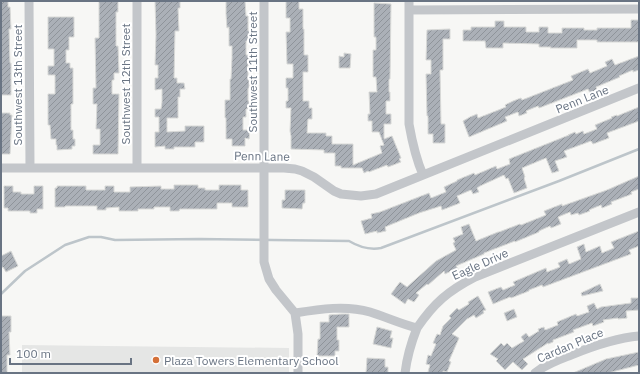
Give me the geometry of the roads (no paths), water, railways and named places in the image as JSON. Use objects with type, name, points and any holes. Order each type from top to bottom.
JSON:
[{"type":"street","name":"Southwest 13th Street","points":[[29,1],[30,168]]},
{"type":"street","name":"Southwest 12th Street","points":[[137,1],[137,168]]},
{"type":"street","name":"Southwest 11th Street","points":[[264,1],[264,262],[269,279],[295,313]]},
{"type":"street","points":[[423,175],[417,159],[409,124],[409,6],[639,9]]},
{"type":"street","name":"Penn Lane","points":[[1,168],[284,168],[302,171],[341,194],[361,196],[376,194],[384,191],[639,88]]},
{"type":"street","name":"Eagle Drive","points":[[405,373],[412,339],[426,315],[448,293],[462,284],[489,272],[639,212]]},
{"type":"street","points":[[298,373],[298,334],[295,313],[344,308],[356,309],[369,312],[404,325],[418,328]]},
{"type":"street","name":"Cardan Place","points":[[535,373],[548,364],[595,345],[622,338],[639,336]]},
{"type":"waterway","points":[[1,294],[25,271],[65,245],[89,237],[101,237],[115,240],[199,239],[349,241],[365,248],[381,248],[559,181],[639,149]]},
{"type":"place","name":"Plaza Towers Elementary School","points":[[156,360]]}]
